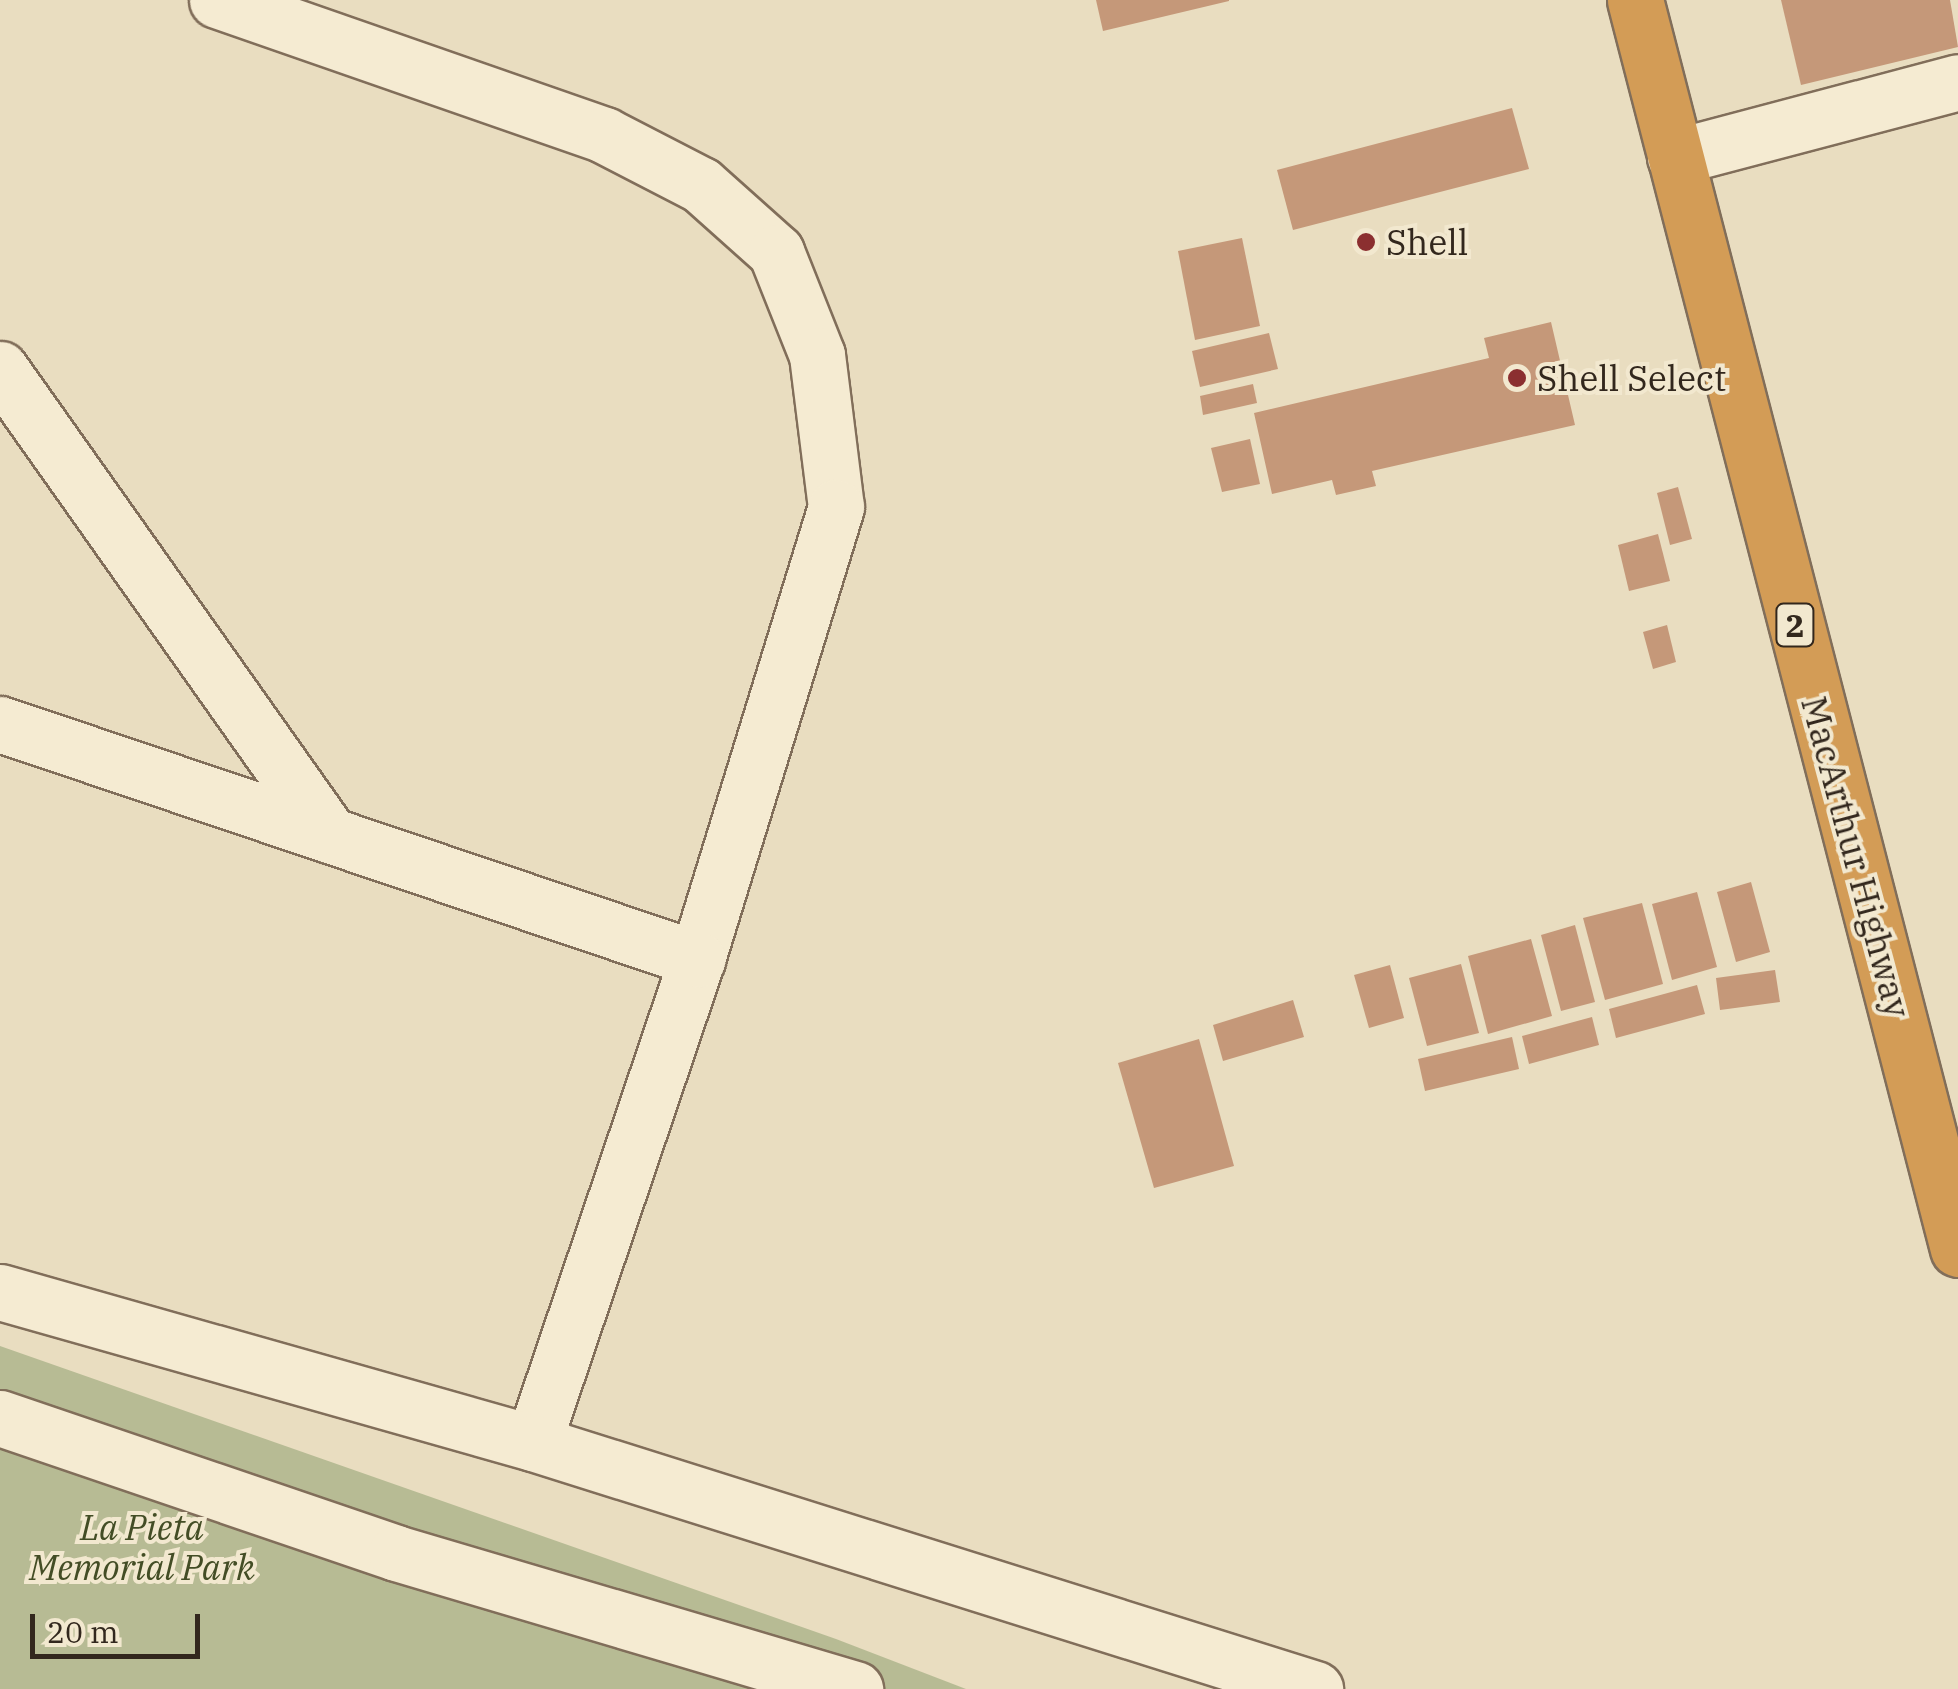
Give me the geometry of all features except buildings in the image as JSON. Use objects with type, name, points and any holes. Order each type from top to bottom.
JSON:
[{"type":"highway","name":"MacArthur Highway","points":[[1635,0],[1958,1249]]},
{"type":"street","points":[[218,0],[604,134],[701,185],[776,252],[816,356],[836,507],[697,958],[534,1443]]},
{"type":"street","points":[[1675,157],[1958,82]]},
{"type":"street","points":[[0,369],[330,835]]},
{"type":"street","points":[[0,724],[697,958]]},
{"type":"street","points":[[0,1292],[534,1443],[1315,1689]]},
{"type":"street","points":[[0,1418],[396,1553],[855,1689]]},
{"type":"green space","name":"La Pieta Memorial Park","points":[[0,1346],[836,1639],[966,1689],[0,1689]]},
{"type":"place","name":"Shell","points":[[1366,242]]},
{"type":"place","name":"Shell Select","points":[[1517,378]]}]
